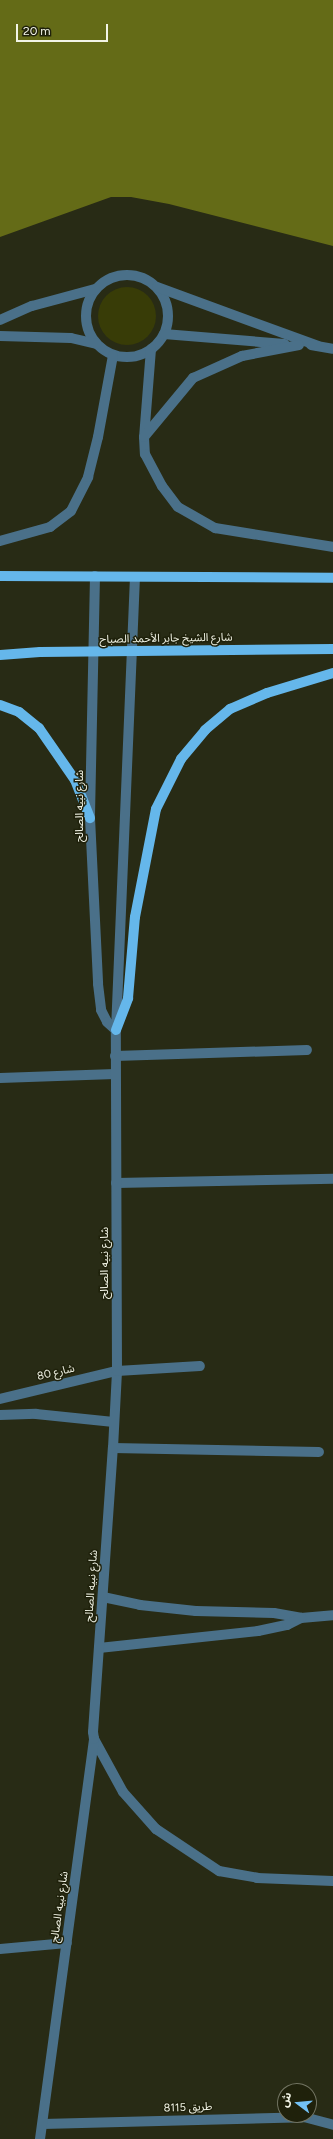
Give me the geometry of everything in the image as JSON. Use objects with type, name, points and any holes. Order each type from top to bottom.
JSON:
[{"type":"main road","points":[[0,576],[333,578]]},
{"type":"main road","name":"شارع الشيخ جابر الأحمد الصباح","points":[[0,655],[133,651],[333,649]]},
{"type":"main road","points":[[116,1030],[128,998],[135,917],[156,809],[181,759],[204,730],[230,709],[267,693],[333,673]]},
{"type":"main road","points":[[0,705],[19,712],[39,728],[75,780],[90,818]]},
{"type":"street","points":[[0,320],[32,306],[95,289],[106,280],[119,275],[140,277],[157,287],[318,346]]},
{"type":"street","points":[[0,336],[71,338],[96,344],[113,355],[126,357],[139,355],[151,349],[164,334],[168,310],[157,287]]},
{"type":"street","points":[[95,289],[86,311],[86,323],[96,344]]},
{"type":"street","points":[[164,334],[318,346],[333,349]]},
{"type":"street","points":[[144,437],[193,378],[242,356],[299,345]]},
{"type":"street","points":[[151,349],[144,437],[145,454],[162,486],[178,507],[215,528],[333,547]]},
{"type":"street","points":[[0,541],[50,527],[71,511],[89,470],[113,355]]},
{"type":"street","name":"شارع نبيه الصالح","points":[[95,576],[90,818],[99,998],[101,1010],[107,1022],[116,1030]]},
{"type":"street","name":"شارع نبيه الصالح","points":[[40,2139],[94,1739],[113,1448],[117,1370],[115,1056],[135,577]]},
{"type":"street","points":[[115,1056],[307,1050]]},
{"type":"street","points":[[0,1078],[115,1074]]},
{"type":"street","points":[[116,1183],[333,1179]]},
{"type":"street","name":"شارع 80","points":[[0,1399],[117,1370],[200,1366]]},
{"type":"street","points":[[0,1415],[36,1414],[114,1422]]},
{"type":"street","points":[[113,1448],[319,1452]]},
{"type":"street","points":[[103,1597],[168,1609],[274,1613],[301,1618],[333,1615]]},
{"type":"street","points":[[99,1648],[258,1631],[287,1624],[301,1618]]},
{"type":"street","points":[[94,1739],[123,1792],[156,1829],[219,1871],[258,1878],[333,1881]]},
{"type":"street","points":[[0,1949],[67,1943]]},
{"type":"street","name":"طريق 8115","points":[[43,2124],[304,2117],[333,2125]]},
{"type":"shaded area","points":[[0,0],[333,0],[333,246],[169,204],[131,197],[111,197],[0,237]]},
{"type":"shaded area","points":[[121,287],[133,287],[148,295],[156,310],[156,322],[148,337],[133,345],[121,345],[106,337],[98,322],[98,310],[106,295]]}]
